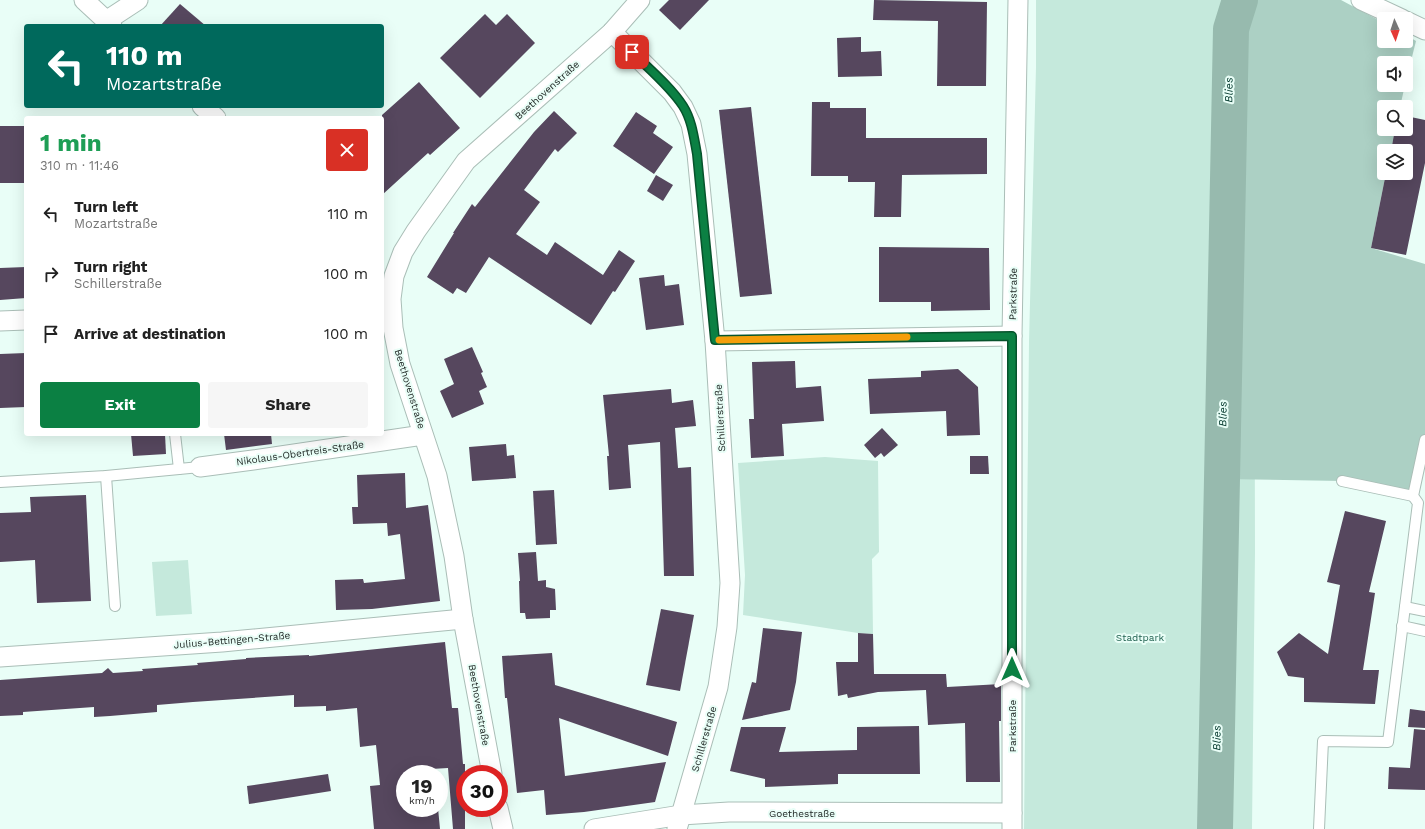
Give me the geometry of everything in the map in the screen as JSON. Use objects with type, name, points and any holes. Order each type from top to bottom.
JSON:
[{"type":"street","points":[[84,0],[109,23],[138,0]]},
{"type":"street","name":"Beethovenstraße","points":[[490,765],[463,619],[454,556],[437,476],[400,364],[393,321],[388,272],[466,161],[612,32],[640,0]]},
{"type":"street","name":"Parkstraße","points":[[1012,821],[1012,336],[1018,0]]},
{"type":"street","points":[[1362,0],[1387,12]]},
{"type":"street","points":[[1413,24],[1425,30]]},
{"type":"street","name":"Schillerstraße","points":[[612,32],[672,92],[684,107],[691,124],[697,154],[715,340],[730,583],[727,627],[718,687],[679,822]]},
{"type":"street","points":[[204,108],[214,116]]},
{"type":"street","points":[[0,321],[24,320]]},
{"type":"street","points":[[715,340],[1012,336]]},
{"type":"street","name":"Nikolaus-Obertreis-Straße","points":[[200,467],[260,460],[423,435]]},
{"type":"street","name":"Julius-Bettingen-Straße","points":[[0,657],[222,642],[463,619]]},
{"type":"street","name":"Goethestraße","points":[[594,829],[679,822],[729,812],[1012,821]]},
{"type":"street","points":[[500,817],[503,829]]},
{"type":"lane","points":[[175,436],[179,469]]},
{"type":"lane","points":[[1413,496],[1425,440]]},
{"type":"lane","points":[[0,482],[106,476],[200,467]]},
{"type":"lane","points":[[106,476],[115,606]]},
{"type":"lane","points":[[1319,829],[1323,740],[1388,742],[1418,503],[1413,496],[1342,481]]},
{"type":"lane","points":[[1404,607],[1425,611]]},
{"type":"lane","points":[[1402,626],[1425,631]]},
{"type":"green space","name":"Stadtpark","points":[[1036,0],[1267,0],[1254,125],[1255,552],[1252,829],[1024,829],[1029,342],[1036,67]]},
{"type":"green space","points":[[1240,0],[1341,0],[1377,19],[1377,48],[1413,48],[1413,39],[1416,41],[1412,56],[1377,56],[1377,92],[1403,92],[1402,100],[1377,100],[1377,136],[1394,136],[1392,144],[1377,144],[1377,180],[1385,180],[1371,248],[1425,264],[1425,440],[1413,495],[1342,481],[1222,479],[1231,29]]},
{"type":"green space","points":[[825,457],[878,461],[879,552],[872,559],[873,634],[743,615],[745,575],[738,463]]},
{"type":"green space","points":[[188,560],[192,614],[156,616],[152,562]]},
{"type":"building","points":[[669,0],[709,0],[680,30],[659,10]]},
{"type":"building","points":[[874,0],[987,2],[986,86],[937,86],[938,21],[873,20]]},
{"type":"building","points":[[180,4],[204,24],[162,24]]},
{"type":"building","points":[[485,14],[496,25],[507,14],[535,43],[480,98],[440,58]]},
{"type":"building","points":[[861,37],[861,52],[881,51],[882,76],[838,77],[837,38]]},
{"type":"building","points":[[419,82],[460,128],[430,155],[428,153],[384,193],[384,116],[382,115]]},
{"type":"building","points":[[812,102],[830,102],[830,108],[866,108],[866,138],[987,138],[987,174],[902,175],[901,217],[874,217],[875,182],[848,182],[848,176],[811,176]]},
{"type":"building","points":[[751,107],[772,294],[740,297],[719,110]]},
{"type":"building","points":[[554,111],[577,133],[558,152],[555,149],[524,190],[540,202],[516,234],[547,255],[555,242],[603,275],[619,250],[635,261],[591,325],[489,257],[466,293],[457,288],[453,294],[427,277],[472,204],[475,207],[534,132]]},
{"type":"building","points":[[636,112],[657,126],[653,133],[673,147],[654,174],[613,146]]},
{"type":"building","points":[[1413,117],[1425,120],[1425,163],[1406,255],[1371,248],[1385,180],[1413,180],[1413,144],[1392,144],[1394,136],[1413,136]]},
{"type":"building","points":[[0,126],[24,126],[24,183],[0,183]]},
{"type":"building","points":[[656,175],[673,185],[663,201],[647,191]]},
{"type":"building","points":[[879,247],[989,248],[990,310],[931,311],[931,302],[879,302]]},
{"type":"building","points":[[24,267],[24,298],[0,300],[0,268]]},
{"type":"building","points":[[664,275],[665,286],[679,284],[684,325],[646,330],[639,278]]},
{"type":"building","points":[[472,347],[483,372],[481,373],[487,387],[479,391],[484,404],[452,418],[440,391],[454,384],[444,359]]},
{"type":"building","points":[[24,353],[24,407],[0,408],[0,354]]},
{"type":"building","points":[[795,361],[796,388],[821,386],[824,421],[782,424],[784,456],[751,458],[749,419],[754,419],[752,362]]},
{"type":"building","points":[[958,369],[978,387],[980,435],[947,436],[946,411],[870,414],[868,379],[921,377],[921,371]]},
{"type":"building","points":[[671,389],[672,403],[693,400],[696,426],[675,428],[678,468],[691,467],[694,576],[664,576],[660,442],[628,445],[631,488],[609,490],[607,456],[609,456],[603,395]]},
{"type":"building","points":[[882,428],[898,445],[884,457],[881,453],[875,458],[864,445]]},
{"type":"building","points":[[131,436],[165,436],[166,454],[133,456]]},
{"type":"building","points":[[224,436],[271,436],[272,444],[226,450]]},
{"type":"building","points":[[506,444],[507,456],[514,455],[516,478],[472,481],[469,447]]},
{"type":"building","points":[[970,456],[988,456],[989,474],[970,474]]},
{"type":"building","points":[[405,473],[406,508],[428,505],[440,601],[372,609],[336,610],[335,580],[363,579],[364,583],[405,579],[400,534],[388,536],[387,523],[353,524],[352,507],[358,507],[357,475]]},
{"type":"building","points":[[554,490],[557,544],[536,545],[533,491]]},
{"type":"building","points":[[86,495],[91,601],[37,603],[35,560],[0,562],[0,513],[31,512],[30,497]]},
{"type":"building","points":[[1345,511],[1386,521],[1369,592],[1375,593],[1363,670],[1379,670],[1375,704],[1304,702],[1304,678],[1288,676],[1277,652],[1299,633],[1328,654],[1340,585],[1327,582]]},
{"type":"building","points":[[536,552],[538,581],[546,580],[546,587],[555,589],[556,610],[550,610],[550,618],[526,619],[525,613],[520,613],[518,553]]},
{"type":"building","points":[[661,609],[694,615],[680,691],[646,685]]},
{"type":"building","points":[[763,628],[802,632],[796,682],[790,710],[742,720],[752,682],[756,683]]},
{"type":"building","points":[[858,633],[873,634],[874,674],[946,674],[947,687],[1001,684],[1001,721],[999,721],[1000,782],[966,782],[965,723],[928,725],[926,690],[878,692],[848,698],[847,694],[838,696],[836,662],[858,662]]},
{"type":"building","points":[[445,642],[452,708],[458,708],[463,764],[465,764],[456,765],[456,817],[465,817],[465,829],[453,829],[448,765],[396,765],[396,817],[439,817],[440,829],[374,829],[370,786],[380,785],[376,745],[360,747],[357,708],[326,711],[326,706],[294,707],[294,695],[157,705],[157,712],[110,716],[94,717],[94,707],[23,712],[23,715],[0,716],[0,680],[102,673],[108,668],[113,673],[143,671],[142,669],[198,665],[197,663],[246,658],[309,656]]},
{"type":"building","points":[[552,653],[555,685],[677,722],[668,756],[559,718],[565,776],[666,762],[655,802],[584,812],[546,815],[544,790],[517,793],[507,698],[505,698],[502,656]]},
{"type":"building","points":[[1410,709],[1425,711],[1425,728],[1408,727]]},
{"type":"building","points":[[919,726],[920,774],[838,774],[838,784],[765,787],[765,779],[730,771],[741,727],[786,727],[779,752],[857,750],[857,727]]},
{"type":"building","points":[[1414,729],[1425,730],[1425,790],[1388,789],[1389,767],[1410,768]]},
{"type":"building","points":[[328,774],[331,791],[249,804],[247,786]]},
{"type":"waterway","name":"Blies","points":[[1215,829],[1231,29],[1240,0]]},
{"type":"slow traffic","points":[[719,340],[907,337]]},
{"type":"route","points":[[632,52],[672,92],[684,107],[691,124],[697,154],[715,340],[1012,336],[1012,669]]}]
